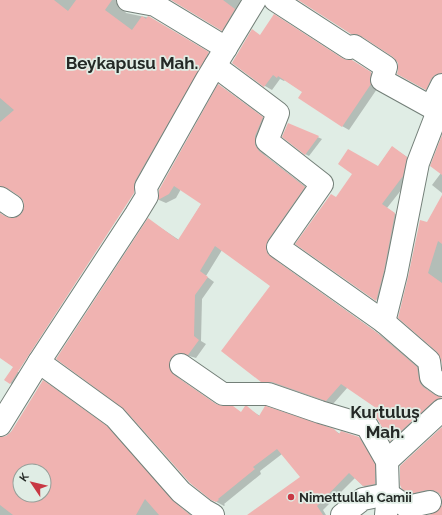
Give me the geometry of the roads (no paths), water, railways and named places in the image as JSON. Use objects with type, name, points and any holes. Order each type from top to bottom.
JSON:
[{"type":"street","points":[[128,0],[156,3],[220,57],[278,114],[267,141],[322,184],[278,247],[384,322],[429,361],[431,377],[442,385]]},
{"type":"street","points":[[0,425],[39,362],[147,196],[146,187],[220,57],[255,0]]},
{"type":"street","points":[[275,0],[349,48],[354,46],[386,67],[382,80],[438,111]]},
{"type":"street","points":[[384,322],[396,274],[418,163],[438,111],[436,97],[442,85]]},
{"type":"street","points":[[39,362],[115,417],[181,492],[213,515]]},
{"type":"street","points":[[181,365],[223,394],[268,394],[367,426],[387,461],[387,504]]},
{"type":"street","points":[[387,461],[442,410]]},
{"type":"street","points":[[342,515],[363,499],[407,507],[430,502]]},
{"type":"place","name":"Nimettullah Camii","points":[[291,497]]},
{"type":"district","name":"Beykapusu Mah.","points":[[132,63]]},
{"type":"district","name":"Kurtuluş Mah.","points":[[385,422]]}]
